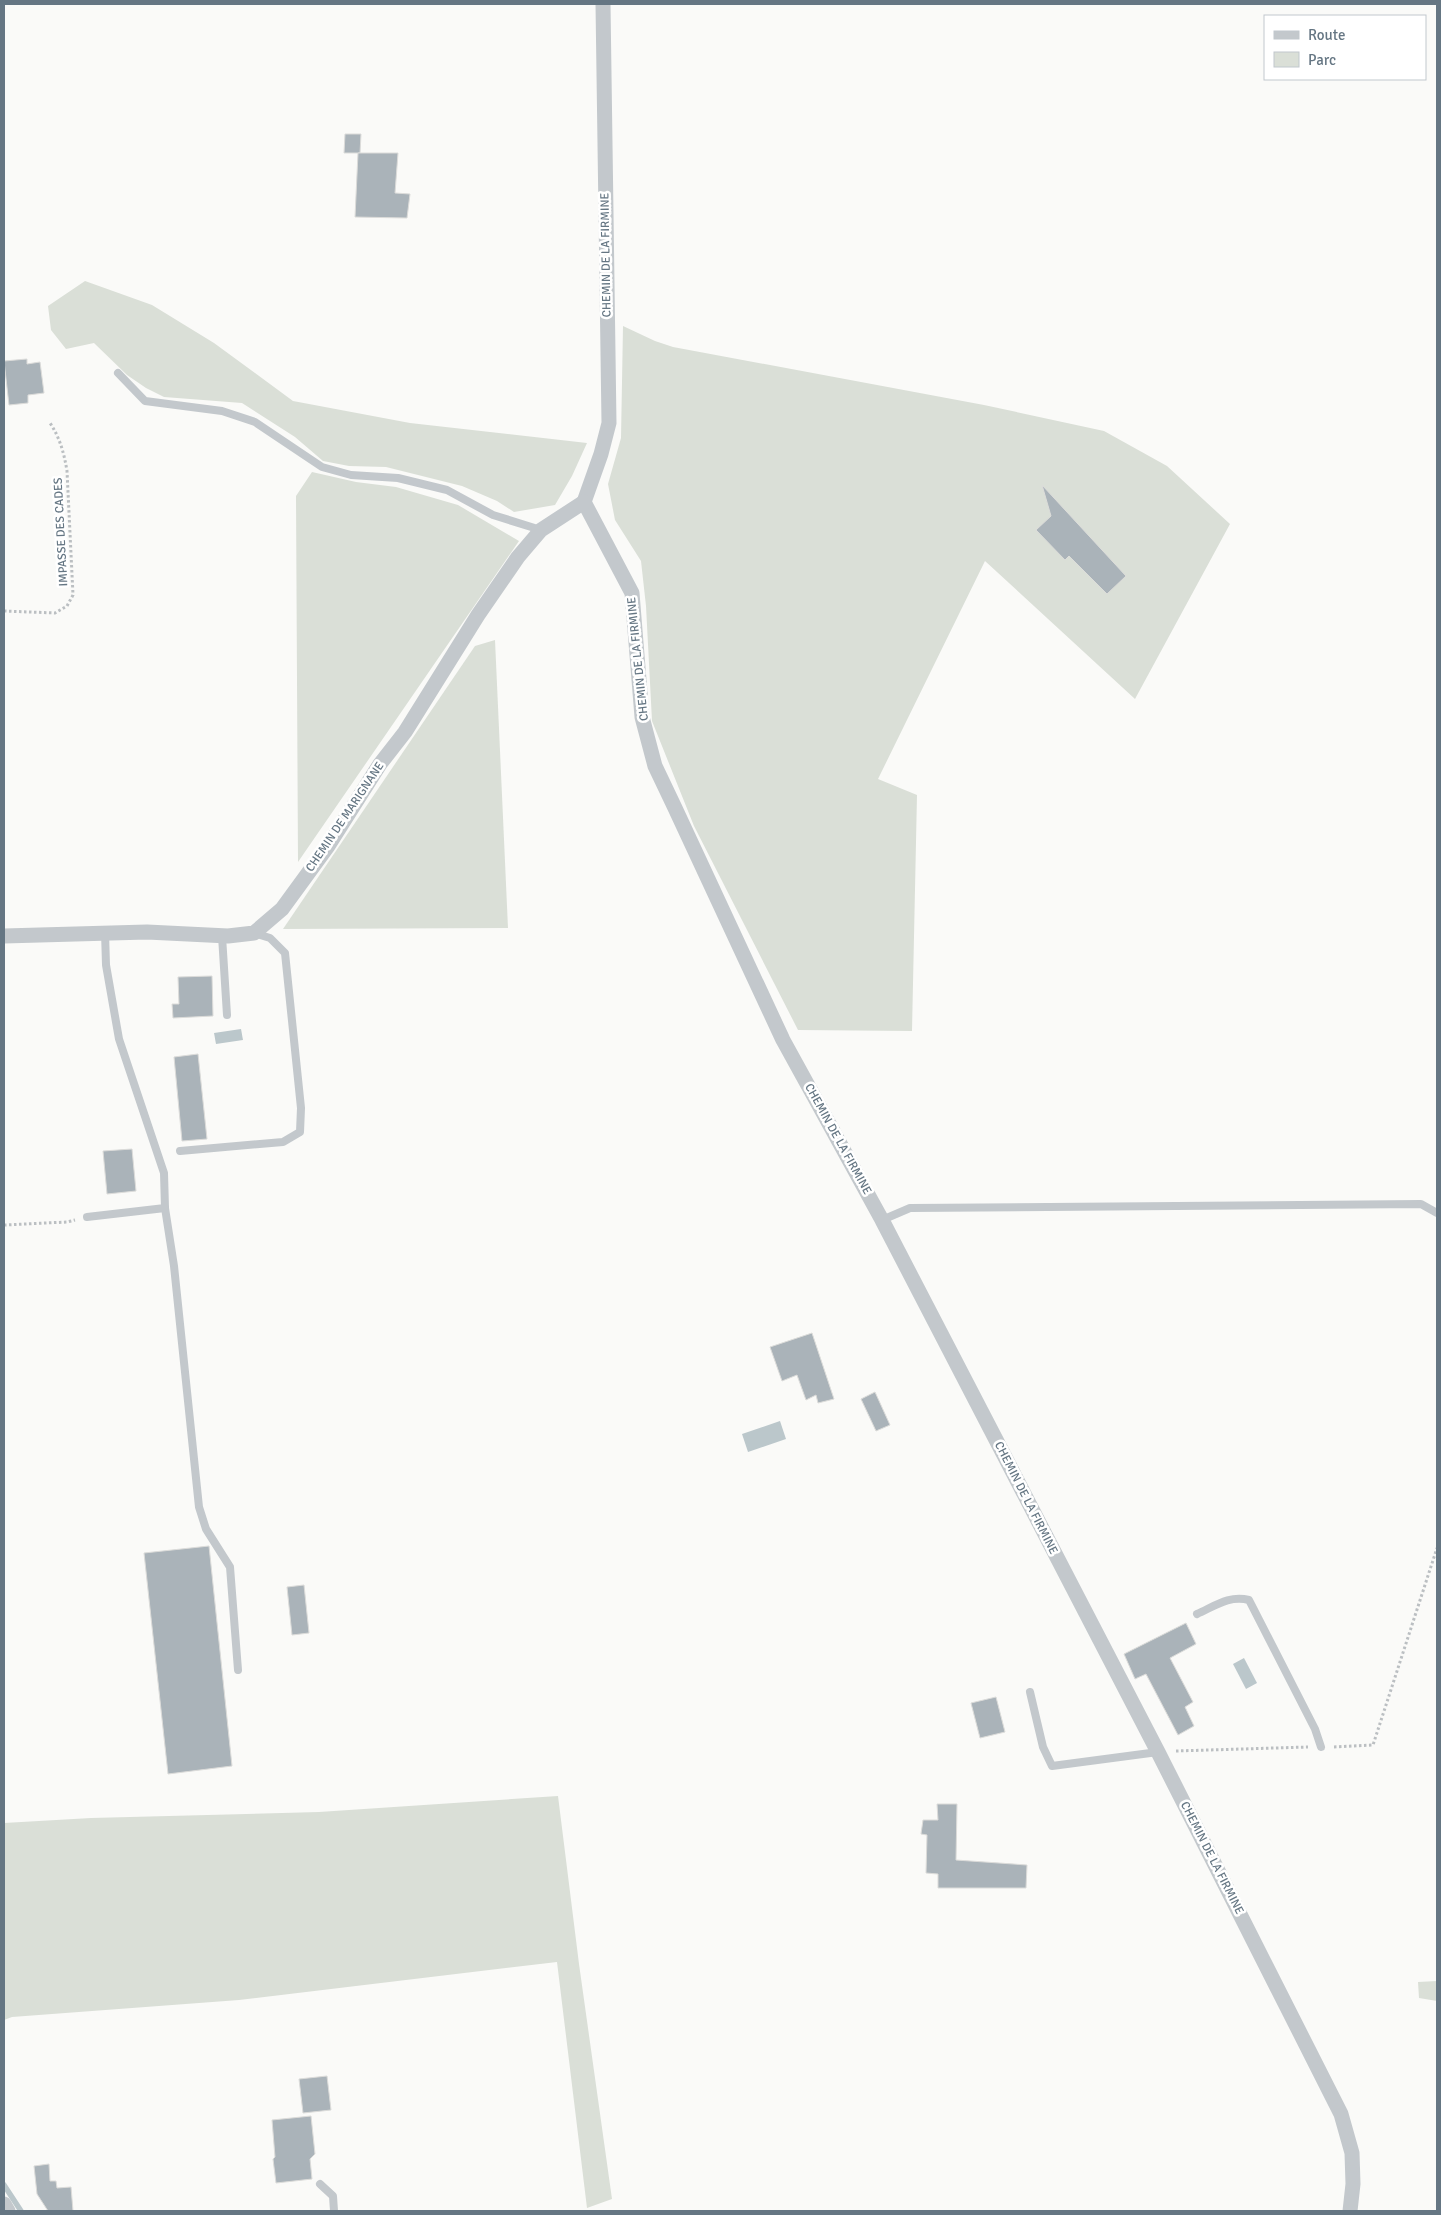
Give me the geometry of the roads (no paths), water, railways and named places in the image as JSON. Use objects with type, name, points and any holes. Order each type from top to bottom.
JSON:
[{"type":"street","name":"CHEMIN DE LA FIRMINE","points":[[603,4],[609,423],[601,454],[584,502],[632,593],[642,716],[655,766],[783,1040],[882,1220],[1158,1752],[1341,2114],[1352,2153],[1353,2184],[1350,2211]]},
{"type":"street","name":"CHEMIN DE MARIGNANE","points":[[254,933],[282,909],[328,846],[380,764],[404,732],[478,615],[518,557],[541,530],[584,502]]},
{"type":"street","points":[[4,936],[105,932],[222,936],[254,933]]},
{"type":"street","points":[[4,2204],[8,2211]]},
{"type":"lane","points":[[118,373],[145,401],[222,411],[255,422],[322,467],[351,475],[398,478],[447,490],[493,515],[541,530]]},
{"type":"lane","points":[[105,932],[106,965],[120,1039],[164,1173],[165,1208],[174,1266],[199,1506],[206,1529],[230,1567],[238,1670]]},
{"type":"lane","points":[[180,1151],[283,1142],[300,1132],[301,1108],[285,953],[270,938],[254,933]]},
{"type":"lane","points":[[222,936],[227,1015]]},
{"type":"lane","points":[[882,1220],[910,1208],[1421,1204],[1437,1213]]},
{"type":"lane","points":[[87,1216],[165,1208]]},
{"type":"lane","points":[[1197,1614],[1229,1599],[1240,1598],[1249,1600],[1315,1729],[1321,1747]]},
{"type":"lane","points":[[1030,1692],[1043,1747],[1052,1766],[1158,1752]]},
{"type":"lane","points":[[320,2184],[333,2196],[334,2211]]},
{"type":"waterway","points":[[4,2185],[21,2211]]}]
